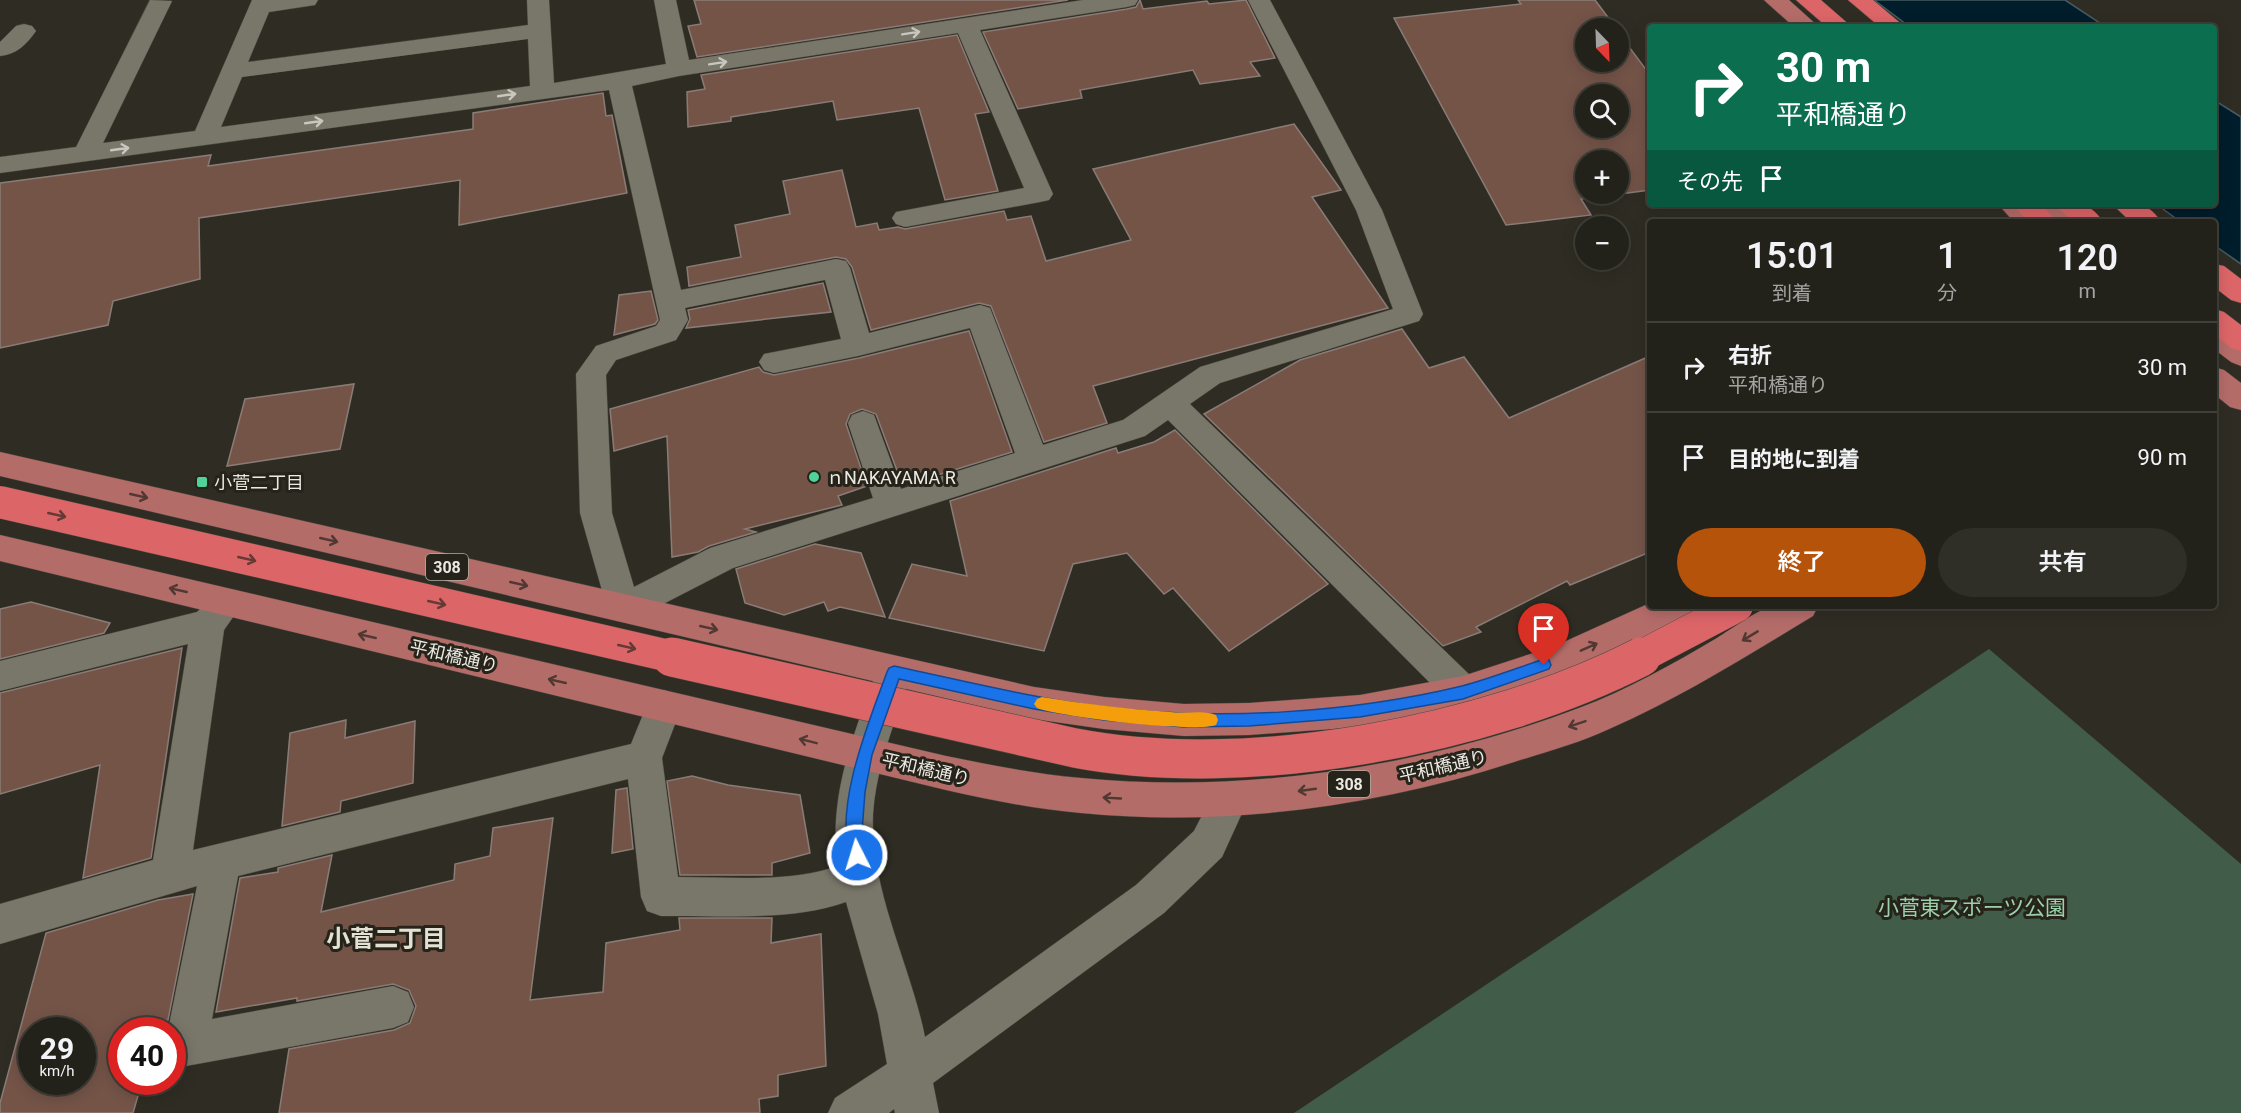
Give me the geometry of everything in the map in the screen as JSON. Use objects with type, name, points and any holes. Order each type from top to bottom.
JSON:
[{"type":"highway","points":[[1783,0],[1807,24]]},
{"type":"highway","points":[[1798,0],[1825,24]]},
{"type":"highway","points":[[1807,0],[1837,24]]},
{"type":"highway","points":[[1859,0],[1890,24]]},
{"type":"highway","points":[[2029,207],[2041,219]]},
{"type":"highway","points":[[2071,207],[2086,219]]},
{"type":"highway","points":[[2129,207],[2144,219]]},
{"type":"highway","points":[[2217,274],[2241,293]]},
{"type":"highway","points":[[2217,317],[2241,334]]},
{"type":"highway","points":[[2217,321],[2241,341]]},
{"type":"highway","points":[[0,502],[1008,735],[1130,757],[1216,758],[1305,752],[1384,741],[1495,714],[1592,679],[1731,609]]},
{"type":"main road","points":[[1775,0],[1806,24]]},
{"type":"main road","points":[[2014,207],[2027,219]]},
{"type":"main road","points":[[2047,207],[2064,219]]},
{"type":"main road","points":[[2217,336],[2241,355]]},
{"type":"main road","name":"308","points":[[0,464],[1034,703],[1104,713],[1184,720],[1249,720],[1360,711],[1463,692],[1564,658],[1671,609]]},
{"type":"main road","name":"平和橋通り","points":[[0,548],[218,613],[664,706],[1004,786],[1083,796],[1169,802],[1229,800],[1384,779],[1493,754],[1597,718],[1699,667],[1796,609]]},
{"type":"street","points":[[204,138],[261,3],[307,0]]},
{"type":"street","points":[[538,0],[542,90]]},
{"type":"street","points":[[665,0],[678,69]]},
{"type":"street","points":[[0,165],[619,81],[678,69],[1127,0]]},
{"type":"street","points":[[619,81],[674,320],[666,333],[606,353],[591,374],[596,513],[624,608],[722,558],[1134,428],[1210,375],[1409,314],[1369,210],[1259,0]]},
{"type":"street","points":[[85,154],[161,1]]},
{"type":"street","points":[[905,218],[1040,194],[966,25]]},
{"type":"street","points":[[0,49],[8,48],[24,31]]},
{"type":"street","points":[[232,71],[538,31]]},
{"type":"street","points":[[669,302],[836,268],[858,346]]},
{"type":"street","points":[[774,362],[858,346],[980,315],[1033,460]]},
{"type":"street","points":[[1170,403],[1463,692]]},
{"type":"street","points":[[863,423],[891,505]]},
{"type":"street","points":[[0,676],[218,613],[170,874]]},
{"type":"street","points":[[894,672],[865,755],[857,792],[854,832],[860,878],[900,1016],[913,1094]]},
{"type":"street","points":[[664,706],[644,758],[661,897],[793,895],[828,888],[860,878]]},
{"type":"street","points":[[0,924],[170,874],[644,758]]},
{"type":"street","points":[[850,1113],[913,1094],[1150,898],[1208,844],[1229,800]]},
{"type":"street","points":[[221,861],[186,1045],[393,1007]]},
{"type":"green space","name":"小菅東スポーツ公園","points":[[1989,649],[2241,864],[2241,1113],[1294,1113]]},
{"type":"water","points":[[1874,0],[2065,0],[2101,24],[1906,24]]},
{"type":"water","points":[[2217,102],[2241,117],[2241,264],[2217,247],[2217,219],[2177,219],[2160,207],[2217,207]]},
{"type":"building","points":[[694,0],[1068,0],[697,57],[688,26],[701,24]]},
{"type":"building","points":[[1140,0],[1143,9],[1207,1],[1209,4],[1246,0],[1275,58],[1250,62],[1260,76],[1200,84],[1193,70],[1080,90],[1082,98],[1018,109],[983,32],[1127,9],[1136,7]]},
{"type":"building","points":[[1518,0],[1595,0],[1608,18],[1575,18],[1575,72],[1629,72],[1629,47],[1647,71],[1647,190],[1629,193],[1629,150],[1575,150],[1575,204],[1584,204],[1591,215],[1506,225],[1394,18],[1521,4]]},
{"type":"building","points":[[957,35],[989,112],[975,114],[998,191],[945,200],[919,108],[837,120],[833,101],[731,117],[731,121],[688,127],[687,92],[705,89],[701,75]]},
{"type":"building","points":[[603,93],[606,116],[612,115],[627,193],[459,225],[460,180],[199,218],[200,279],[113,301],[108,325],[0,348],[0,183],[211,155],[208,166],[473,129],[473,113]]},
{"type":"building","points":[[1294,124],[1341,190],[1312,197],[1388,308],[1093,386],[1107,423],[1044,442],[991,306],[979,303],[871,330],[852,267],[846,259],[836,257],[689,286],[687,267],[741,257],[735,225],[790,214],[783,181],[842,170],[856,227],[877,223],[879,230],[898,227],[905,229],[1004,211],[1007,220],[1031,216],[1046,261],[1131,240],[1093,169]]},
{"type":"building","points":[[823,283],[831,312],[686,328],[690,319],[688,310]]},
{"type":"building","points":[[651,291],[658,320],[655,324],[614,335],[619,295]]},
{"type":"building","points":[[1402,329],[1429,368],[1464,357],[1509,418],[1647,357],[1647,553],[1570,585],[1567,581],[1476,627],[1481,632],[1443,646],[1204,414],[1300,360]]},
{"type":"building","points":[[969,331],[1012,452],[912,483],[909,473],[899,476],[876,414],[862,409],[850,414],[846,424],[867,486],[838,496],[842,505],[745,529],[756,532],[709,546],[698,552],[672,557],[667,436],[614,451],[610,409],[759,367],[763,372],[774,375],[859,358]]},
{"type":"building","points":[[354,384],[340,449],[227,466],[245,399]]},
{"type":"building","points":[[1175,430],[1328,584],[1229,651],[1173,588],[1164,594],[1127,553],[1073,564],[1044,651],[889,618],[912,564],[967,576],[950,501],[1116,448],[1118,453],[1154,442]]},
{"type":"building","points":[[815,544],[861,553],[885,617],[840,607],[828,611],[824,602],[784,615],[745,603],[736,569]]},
{"type":"building","points":[[31,602],[110,623],[104,633],[0,659],[0,609]]},
{"type":"building","points":[[182,648],[151,858],[83,878],[100,765],[0,794],[0,693]]},
{"type":"building","points":[[346,720],[345,738],[415,721],[413,783],[341,801],[340,812],[282,826],[290,733]]},
{"type":"building","points":[[692,776],[728,785],[800,795],[810,853],[772,863],[772,875],[680,875],[667,781]]},
{"type":"building","points":[[627,788],[633,849],[612,853],[616,790]]},
{"type":"building","points":[[553,818],[530,1000],[603,992],[606,943],[680,930],[679,918],[772,918],[771,943],[821,934],[826,1066],[778,1075],[778,1096],[759,1099],[760,1113],[279,1113],[289,1049],[394,1030],[410,1023],[416,1006],[409,990],[393,984],[216,1012],[240,878],[278,872],[278,868],[332,855],[321,912],[454,880],[455,864],[490,856],[493,828]]},
{"type":"building","points":[[193,894],[169,1017],[108,1017],[108,1095],[138,1095],[133,1113],[0,1113],[0,1103],[18,1036],[18,1095],[96,1095],[96,1017],[23,1017],[46,933],[158,900]]},
{"type":"slow traffic","points":[[1042,704],[1104,713],[1211,720]]},
{"type":"place","name":"ｎNAKAYAMA R","points":[[814,477]]},
{"type":"place","name":"小菅二丁目","points":[[202,482]]},
{"type":"district","name":"小菅二丁目","points":[[386,939]]},
{"type":"route","points":[[857,855],[854,832],[857,792],[865,755],[894,672],[1034,703],[1104,713],[1184,720],[1249,720],[1360,711],[1463,692],[1544,665]]}]
